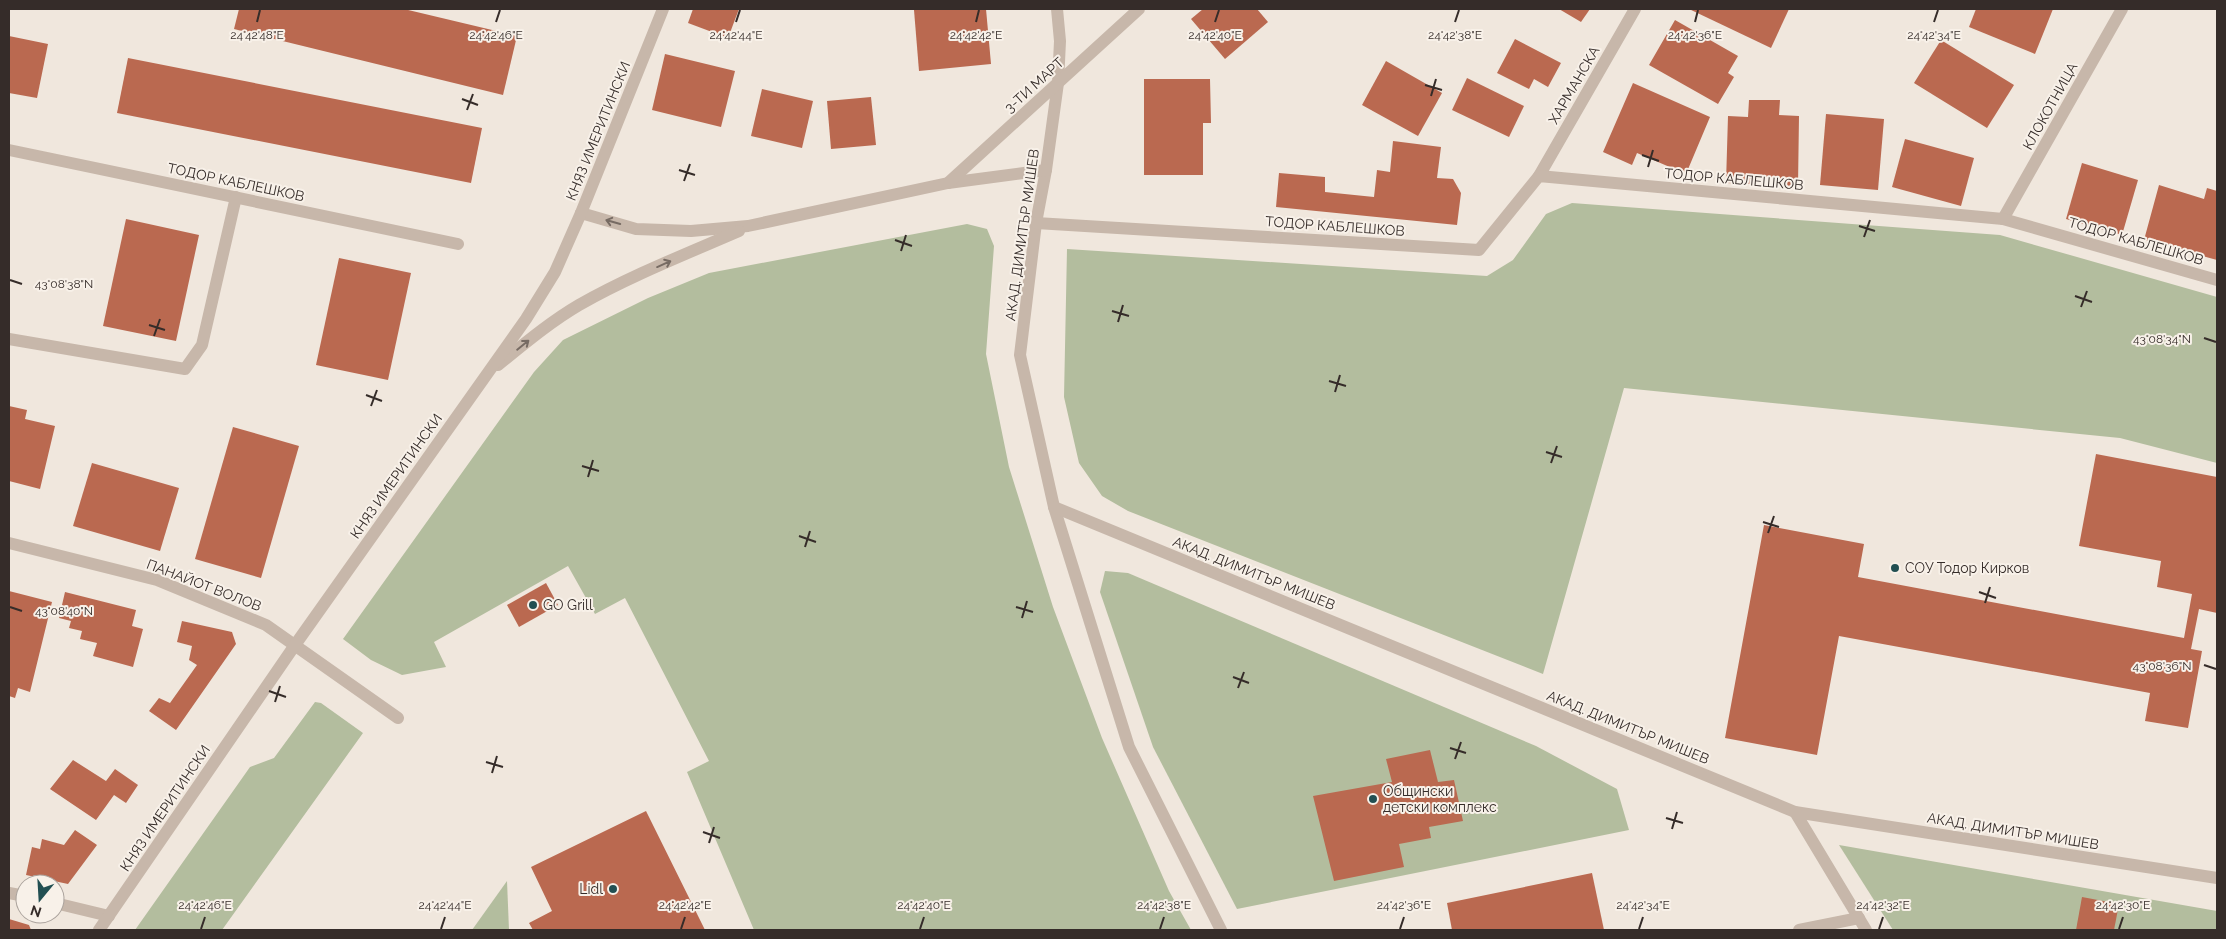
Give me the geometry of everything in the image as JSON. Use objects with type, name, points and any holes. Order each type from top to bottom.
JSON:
[{"type":"street","name":"КНЯЗ ИМЕРИТИНСКИ","points":[[100,930],[295,645],[526,319],[555,272],[581,213],[663,9]]},
{"type":"street","name":"АКАД. ДИМИТЪР МИШЕВ","points":[[1057,9],[1060,41],[1058,83],[1046,170],[1036,223],[1020,355],[1054,507],[1129,747],[1221,930]]},
{"type":"street","name":"3-ТИ МАРТ","points":[[948,184],[1139,9]]},
{"type":"street","name":"ХАРМАНСКА","points":[[1539,176],[1635,9]]},
{"type":"street","name":"КЛОКОТНИЦА","points":[[2003,219],[2122,9]]},
{"type":"street","name":"ТОДОР КАБЛЕШКОВ","points":[[9,150],[458,244]]},
{"type":"street","points":[[581,213],[636,229],[691,231],[748,226],[948,184],[1046,170]]},
{"type":"street","name":"ТОДОР КАБЛЕШКОВ","points":[[1036,223],[1479,250],[1539,176],[2003,219],[2217,280]]},
{"type":"street","points":[[9,339],[185,369],[202,345],[236,197]]},
{"type":"street","points":[[486,376],[544,328],[578,306],[615,286],[748,226]]},
{"type":"street","name":"АКАД. ДИМИТЪР МИШЕВ","points":[[1054,507],[1795,812],[2217,878]]},
{"type":"street","name":"ПАНАЙОТ ВОЛОВ","points":[[9,543],[156,580],[266,625],[398,718]]},
{"type":"street","points":[[1795,812],[1866,930]]},
{"type":"street","points":[[65,905],[109,916]]},
{"type":"street","points":[[1799,930],[1859,918]]},
{"type":"green space","points":[[1572,203],[2000,235],[2217,297],[2217,463],[2120,438],[1624,388],[1543,674],[1128,511],[1102,496],[1079,463],[1064,397],[1067,249],[1487,276],[1513,260],[1546,214]]},
{"type":"green space","points":[[967,224],[987,229],[994,246],[986,354],[1009,467],[1053,607],[1102,738],[1169,891],[1191,930],[754,930],[687,772],[709,761],[625,598],[595,614],[568,566],[434,642],[446,667],[402,675],[371,660],[343,639],[534,372],[563,340],[648,298],[709,273]]},
{"type":"green space","points":[[1105,571],[1128,573],[1536,746],[1617,789],[1629,830],[1237,909],[1153,747],[1100,592]]},
{"type":"green space","points":[[315,702],[321,703],[363,733],[222,930],[135,930],[250,767],[274,758]]},
{"type":"green space","points":[[1839,845],[2217,911],[2217,930],[1893,930]]},
{"type":"green space","points":[[507,881],[509,930],[472,930]]},
{"type":"building","points":[[239,9],[404,9],[517,36],[503,95],[234,29]]},
{"type":"building","points":[[693,9],[739,9],[728,38],[688,23]]},
{"type":"building","points":[[986,9],[991,64],[919,71],[914,10]]},
{"type":"building","points":[[1203,9],[1257,9],[1268,22],[1225,59],[1191,19]]},
{"type":"building","points":[[1559,9],[1590,9],[1581,22]]},
{"type":"building","points":[[1689,9],[1789,9],[1771,48]]},
{"type":"building","points":[[1976,9],[2053,9],[2035,54],[1969,27]]},
{"type":"building","points":[[1675,20],[1738,56],[1728,73],[1734,77],[1718,104],[1649,65]]},
{"type":"building","points":[[9,36],[48,44],[37,98],[9,93]]},
{"type":"building","points":[[1515,39],[1561,63],[1548,87],[1534,79],[1529,89],[1497,73]]},
{"type":"building","points":[[1941,40],[2014,85],[1987,128],[1914,83]]},
{"type":"building","points":[[665,54],[735,71],[721,127],[652,110]]},
{"type":"building","points":[[128,58],[482,128],[471,183],[117,113]]},
{"type":"building","points":[[1386,61],[1442,93],[1418,136],[1362,105]]},
{"type":"building","points":[[1467,78],[1524,106],[1509,137],[1452,110]]},
{"type":"building","points":[[1144,79],[1210,79],[1211,123],[1203,123],[1203,175],[1144,175]]},
{"type":"building","points":[[1633,83],[1710,117],[1686,174],[1637,153],[1632,165],[1603,152]]},
{"type":"building","points":[[762,89],[813,101],[802,148],[751,136]]},
{"type":"building","points":[[871,97],[876,145],[831,149],[827,101]]},
{"type":"building","points":[[1749,100],[1780,100],[1779,115],[1799,116],[1798,186],[1726,183],[1728,116],[1748,117]]},
{"type":"building","points":[[1826,114],[1884,119],[1878,190],[1820,185]]},
{"type":"building","points":[[1905,139],[1974,158],[1961,206],[1892,187]]},
{"type":"building","points":[[1393,141],[1441,147],[1437,178],[1453,179],[1461,193],[1457,225],[1276,207],[1279,173],[1325,177],[1325,192],[1374,197],[1377,170],[1390,172]]},
{"type":"building","points":[[2082,163],[2138,180],[2122,235],[2066,219]]},
{"type":"building","points":[[2159,185],[2204,199],[2207,188],[2217,191],[2217,260],[2144,240]]},
{"type":"building","points":[[126,219],[199,235],[176,341],[103,326]]},
{"type":"building","points":[[339,258],[411,273],[388,380],[316,365]]},
{"type":"building","points":[[9,406],[27,410],[25,419],[55,426],[40,489],[9,481]]},
{"type":"building","points":[[233,427],[299,446],[261,578],[195,559]]},
{"type":"building","points":[[2096,454],[2217,477],[2217,613],[2199,609],[2191,649],[2202,651],[2188,728],[2145,721],[2150,693],[1839,636],[1817,755],[1725,738],[1764,525],[1864,544],[1858,577],[2184,638],[2192,594],[2157,587],[2161,561],[2079,546]]},
{"type":"building","points":[[92,463],[179,488],[160,551],[73,526]]},
{"type":"building","name":"GO Grill","points":[[546,583],[558,605],[519,627],[507,605]]},
{"type":"building","points":[[9,591],[52,602],[30,692],[18,688],[15,698],[9,696]]},
{"type":"building","points":[[65,592],[136,610],[132,626],[143,629],[133,667],[93,656],[97,643],[80,639],[82,631],[69,628],[71,621],[59,618]]},
{"type":"building","points":[[182,621],[232,632],[236,644],[176,730],[149,711],[159,698],[170,703],[197,665],[189,660],[192,646],[177,642]]},
{"type":"building","points":[[1430,750],[1438,782],[1454,780],[1463,821],[1429,827],[1431,838],[1399,844],[1404,867],[1334,881],[1313,796],[1392,782],[1386,759]]},
{"type":"building","points":[[73,760],[106,781],[115,769],[138,785],[126,803],[114,795],[96,820],[50,789]]},
{"type":"building","name":"Lidl","points":[[646,811],[705,930],[533,930],[529,923],[552,911],[531,867]]},
{"type":"building","points":[[75,830],[97,845],[68,884],[65,883],[65,874],[26,874],[32,847],[40,849],[42,839],[64,845]]},
{"type":"building","points":[[1592,873],[1604,930],[1452,930],[1447,903]]},
{"type":"building","points":[[2082,897],[2119,904],[2114,930],[2076,930]]},
{"type":"building","points":[[9,919],[15,921],[15,924],[29,925],[31,930],[9,930]]},
{"type":"place","name":"СОУ Тодор Кирков","points":[[1895,568]]},
{"type":"place","name":"GO Grill","points":[[533,605]]},
{"type":"place","name":"Общински детски комплекс","points":[[1373,799]]},
{"type":"place","name":"Lidl","points":[[613,889]]}]
